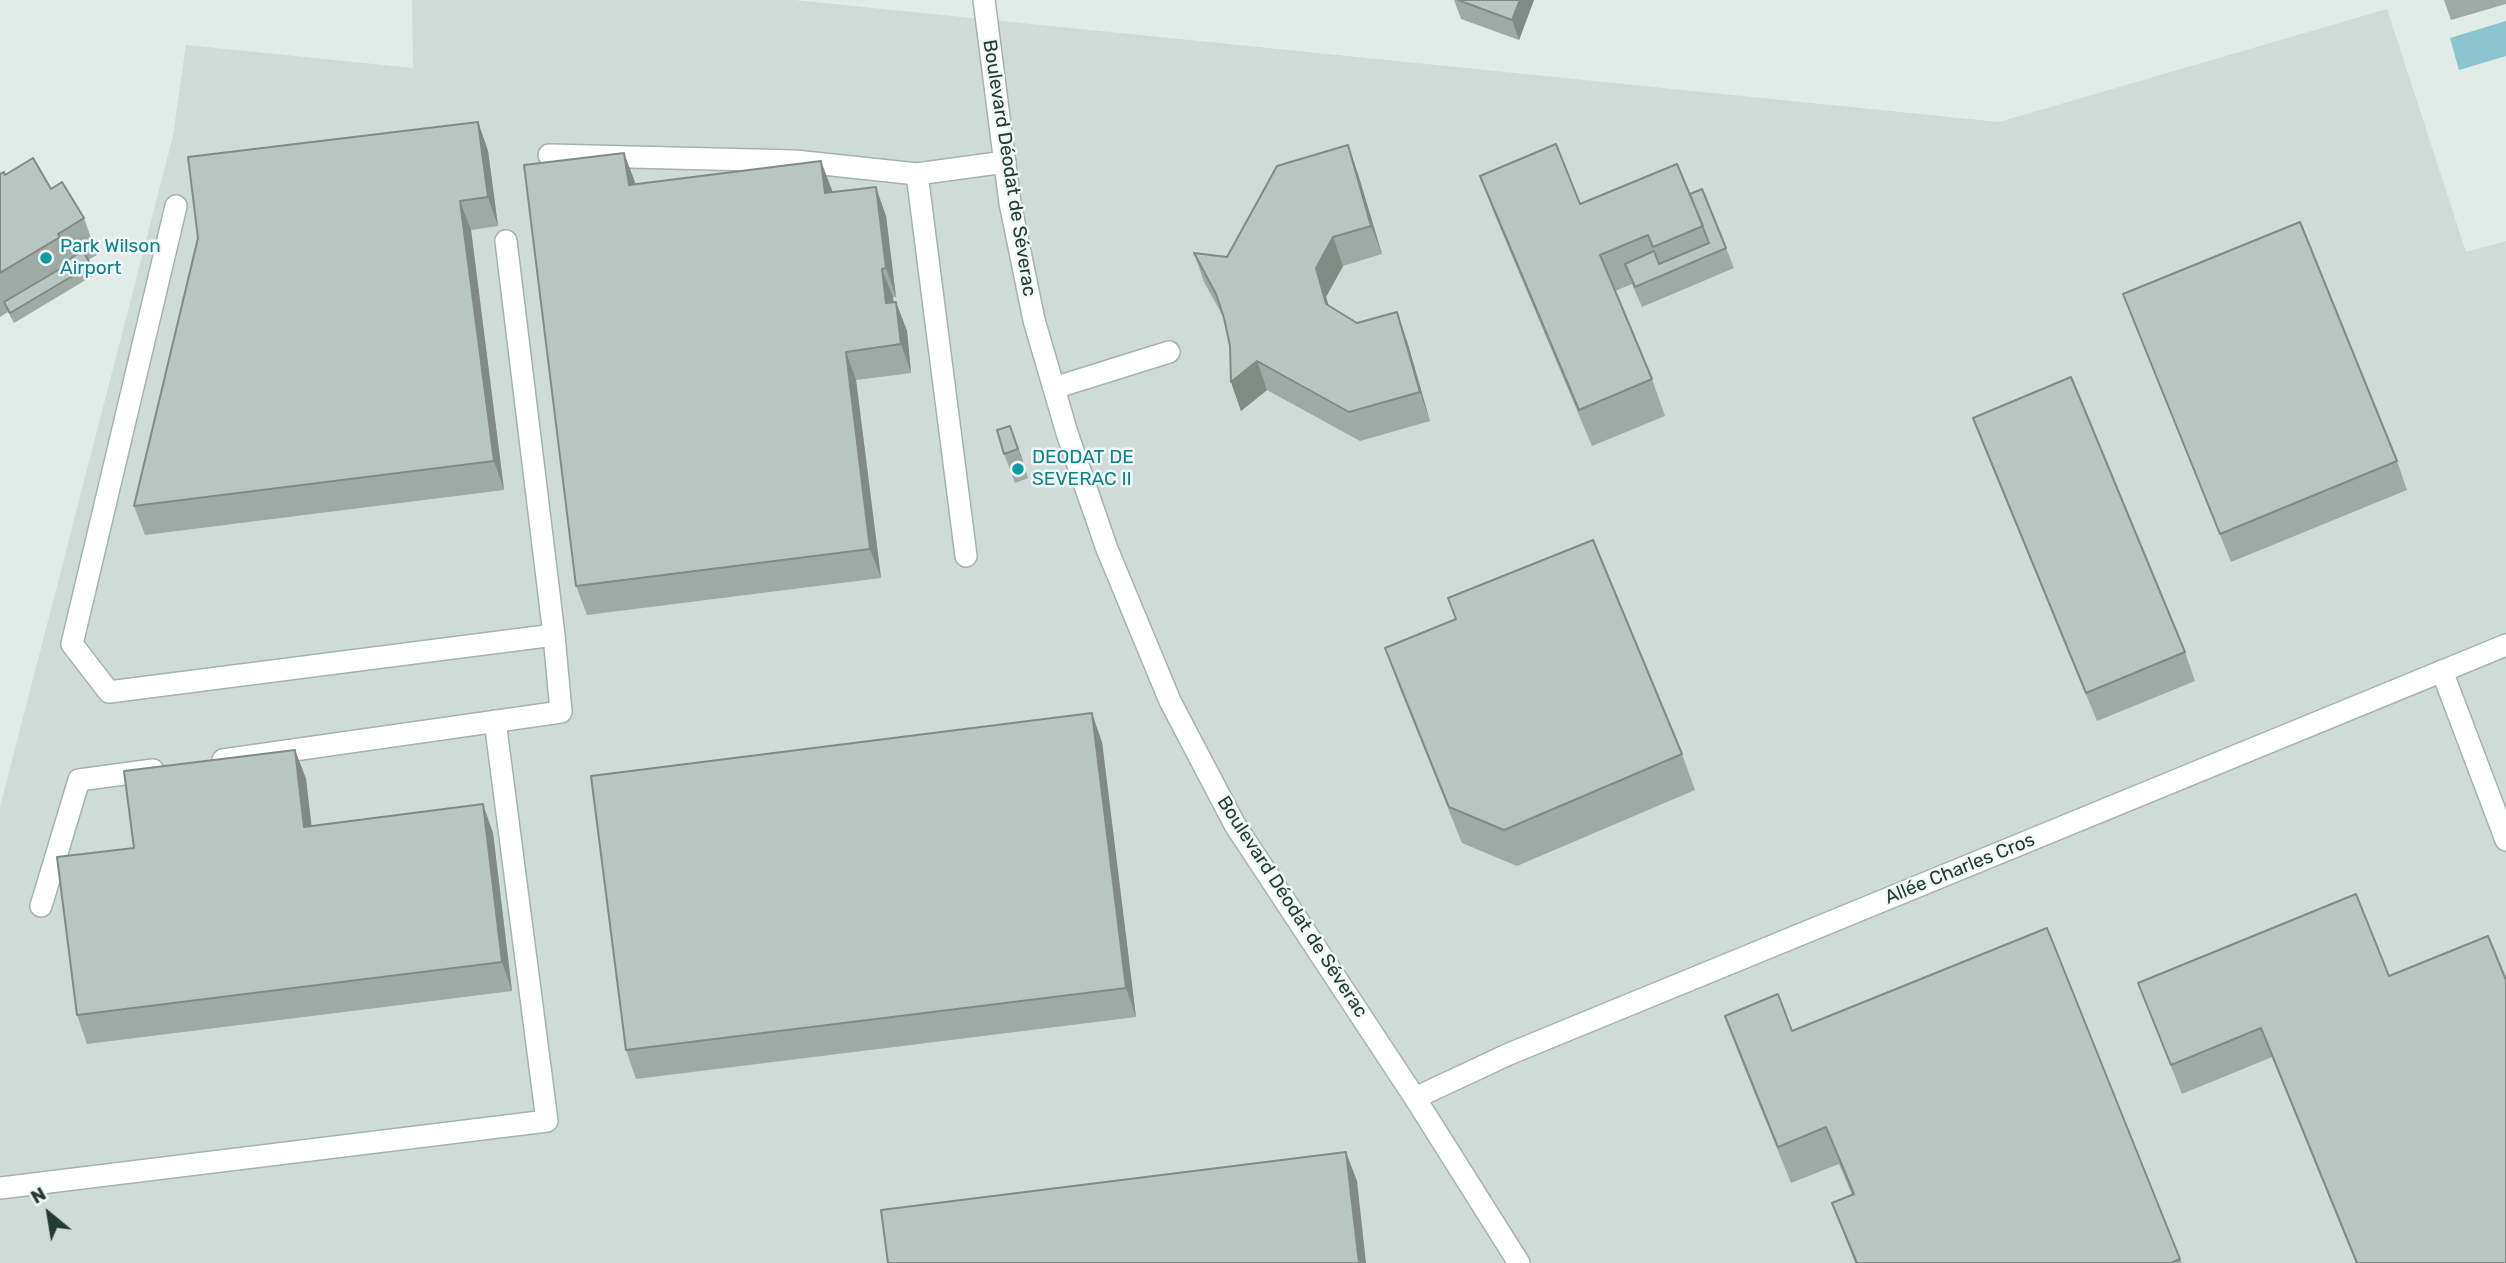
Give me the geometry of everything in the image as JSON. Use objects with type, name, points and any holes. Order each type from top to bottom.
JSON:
[{"type":"street","name":"Boulevard Déodat de Séverac","points":[[984,0],[1005,162],[1034,320],[1107,549],[1170,701],[1235,825],[1415,1097],[1518,1263]]},
{"type":"street","points":[[549,155],[795,161],[917,174],[1005,162]]},
{"type":"street","points":[[917,174],[966,556]]},
{"type":"street","points":[[176,206],[72,644],[109,692],[554,635]]},
{"type":"street","points":[[200,763],[561,712],[506,241]]},
{"type":"street","points":[[1054,388],[1169,352]]},
{"type":"street","name":"Allée Charles Cros","points":[[1415,1097],[1509,1054],[2506,645]]},
{"type":"street","points":[[2442,671],[2506,840]]},
{"type":"street","points":[[0,1188],[547,1121],[495,721]]},
{"type":"street","points":[[41,906],[79,780],[173,767]]},
{"type":"shaded area","points":[[412,0],[794,0],[1999,122],[2387,9],[2466,252],[2506,241],[2506,1263],[0,1263],[0,807],[173,136],[186,45],[413,68]]},
{"type":"water","points":[[2506,21],[2506,56],[2459,70],[2450,38]]},
{"type":"building","points":[[1458,0],[1520,0],[1512,20]]},
{"type":"building","points":[[478,122],[488,197],[460,201],[494,461],[134,506],[198,238],[188,157]]},
{"type":"building","points":[[1556,144],[1580,204],[1677,164],[1703,226],[1653,247],[1648,235],[1600,255],[1652,379],[1579,410],[1480,176]]},
{"type":"building","points":[[1348,145],[1371,226],[1333,237],[1316,268],[1326,304],[1357,323],[1397,312],[1420,392],[1349,412],[1257,361],[1231,382],[1230,346],[1224,318],[1216,294],[1194,253],[1227,257],[1277,166]]},
{"type":"building","points":[[624,153],[629,185],[821,161],[825,193],[876,187],[886,268],[882,269],[886,303],[896,302],[901,344],[846,352],[870,549],[576,586],[524,165]]},
{"type":"building","points":[[33,158],[51,189],[62,182],[84,218],[58,234],[60,237],[0,273],[0,174],[4,172],[5,175]]},
{"type":"building","points":[[1702,189],[1726,248],[1635,287],[1625,264],[1654,251],[1659,264],[1709,243],[1690,194]]},
{"type":"building","points":[[2300,222],[2397,461],[2220,534],[2123,294]]},
{"type":"building","points":[[83,251],[91,265],[10,313],[4,302],[70,263],[68,260]]},
{"type":"building","points":[[2071,377],[2185,652],[2086,693],[1973,418]]},
{"type":"building","points":[[1010,426],[1018,449],[1004,454],[997,430]]},
{"type":"building","points":[[1593,540],[1682,754],[1504,830],[1449,807],[1385,648],[1456,619],[1448,598]]},
{"type":"building","points":[[1092,713],[1126,988],[626,1050],[591,776]]},
{"type":"building","points":[[295,750],[304,827],[483,804],[502,962],[77,1015],[57,857],[134,848],[124,771]]},
{"type":"building","points":[[2356,894],[2389,976],[2488,936],[2506,980],[2506,1263],[2357,1263],[2261,1028],[2171,1065],[2138,983]]},
{"type":"building","points":[[2047,928],[2180,1259],[2171,1263],[1857,1263],[1832,1203],[1854,1194],[1826,1127],[1778,1147],[1725,1016],[1778,994],[1792,1031]]},
{"type":"building","points":[[1346,1152],[1359,1263],[888,1263],[881,1210]]},
{"type":"place","name":"Park Wilson Airport","points":[[46,258]]},
{"type":"place","name":"DEODAT DE SEVERAC II","points":[[1018,469]]}]
